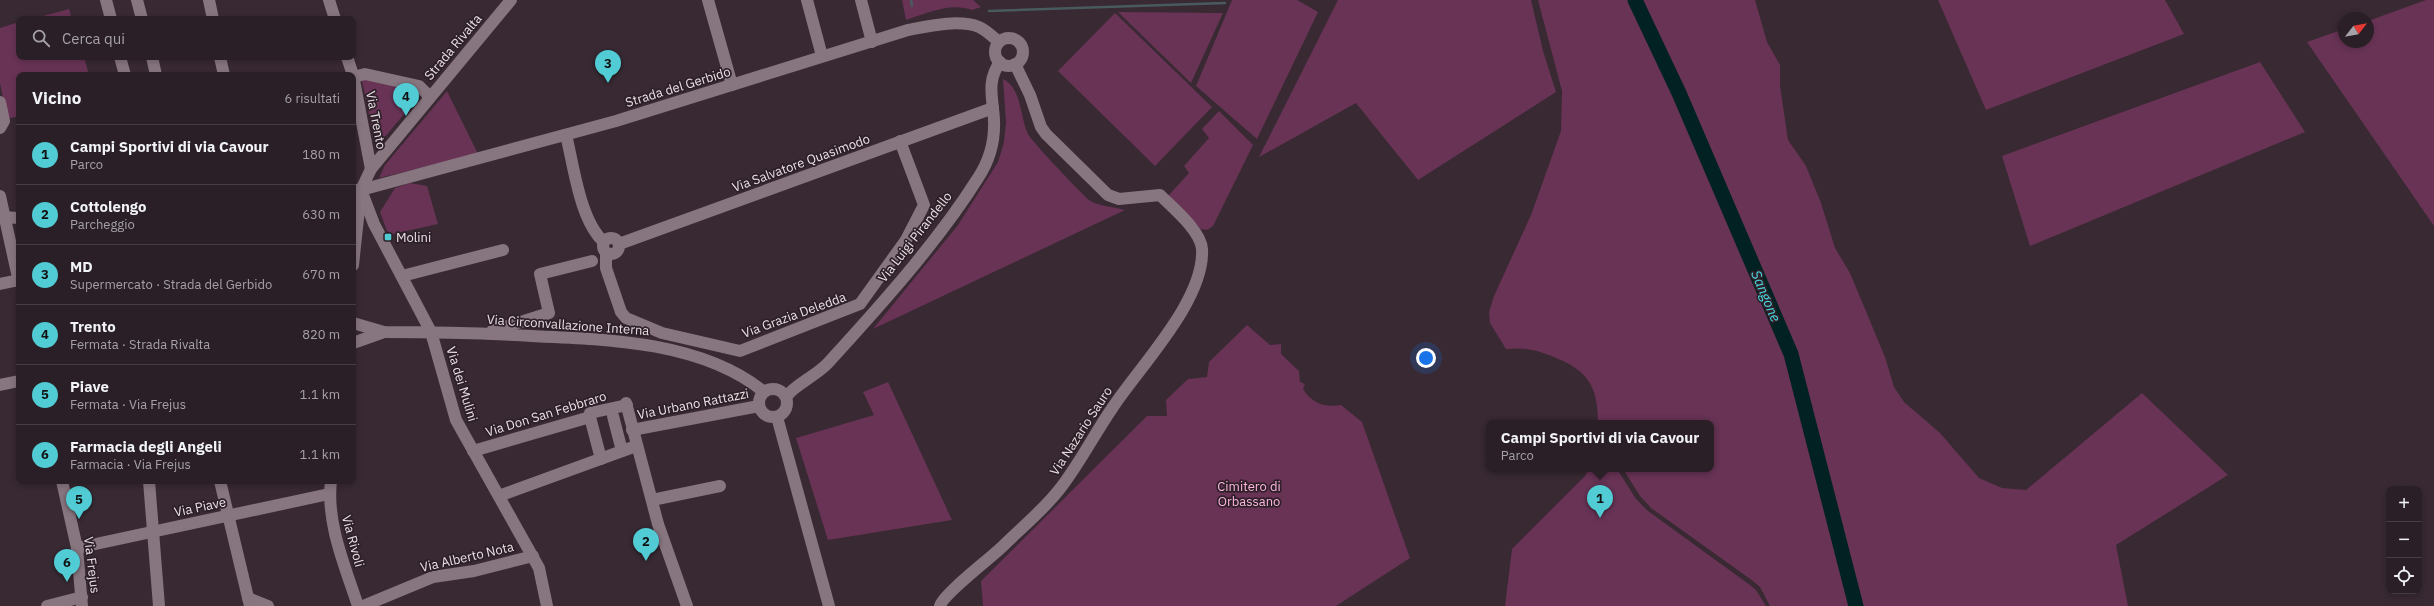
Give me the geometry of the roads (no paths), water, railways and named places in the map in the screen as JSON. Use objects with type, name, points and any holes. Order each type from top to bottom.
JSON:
[{"type":"street","points":[[106,0],[110,16]]},
{"type":"street","points":[[137,0],[141,16]]},
{"type":"street","points":[[209,0],[212,16]]},
{"type":"street","points":[[329,0],[334,16]]},
{"type":"street","name":"Strada Rivalta","points":[[357,190],[371,169],[511,0]]},
{"type":"street","points":[[708,0],[732,85]]},
{"type":"street","points":[[807,0],[822,56]]},
{"type":"street","points":[[861,0],[872,42]]},
{"type":"street","name":"Strada del Gerbido","points":[[357,190],[566,135],[912,29],[963,24],[981,28],[999,42]]},
{"type":"street","points":[[1010,38],[1020,44],[1022,55],[1015,64],[1007,66],[1000,62],[995,52],[999,42],[1010,38]]},
{"type":"street","points":[[121,60],[124,72]]},
{"type":"street","points":[[153,60],[155,72]]},
{"type":"street","points":[[221,60],[223,72]]},
{"type":"street","name":"Via Trento","points":[[348,60],[352,72]]},
{"type":"street","name":"Via Luigi Pirandello","points":[[786,397],[790,391],[809,380],[827,364],[946,224],[988,160],[994,132],[990,85],[994,72],[1000,62]]},
{"type":"street","name":"Via Nazario Sauro","points":[[940,606],[947,595],[988,562],[1062,487],[1112,408],[1177,320],[1192,293],[1200,270],[1201,243],[1186,221],[1160,195],[1119,199],[1108,195],[1041,127],[1036,108],[1015,64]]},
{"type":"street","points":[[356,76],[365,74],[419,86],[430,97]]},
{"type":"street","name":"Via Trento","points":[[356,92],[371,169]]},
{"type":"street","points":[[0,102],[4,121],[0,128]]},
{"type":"street","name":"Via Salvatore Quasimodo","points":[[605,248],[608,239],[614,238],[619,244],[993,108]]},
{"type":"street","points":[[566,135],[586,216],[592,230],[605,248]]},
{"type":"street","name":"Via Grazia Deledda","points":[[605,248],[606,268],[621,312],[626,318],[662,333],[736,350],[857,307],[906,240],[924,205],[900,142]]},
{"type":"street","points":[[356,209],[357,190]]},
{"type":"street","name":"Via dei Mulini","points":[[357,190],[431,332],[456,420],[533,556],[543,585],[547,606]]},
{"type":"street","points":[[0,196],[2,217],[16,270]]},
{"type":"street","points":[[2,217],[16,218]]},
{"type":"street","points":[[402,276],[503,250]]},
{"type":"street","points":[[484,333],[549,313],[540,274],[592,261]]},
{"type":"street","points":[[0,284],[16,281]]},
{"type":"street","points":[[356,324],[384,332]]},
{"type":"street","points":[[356,342],[384,332]]},
{"type":"street","name":"Via Circonvallazione Interna","points":[[384,332],[484,333],[588,338],[656,345],[711,363],[748,380],[764,392]]},
{"type":"street","points":[[0,385],[16,382]]},
{"type":"street","points":[[774,389],[781,392],[786,397],[786,408],[778,417],[767,416],[759,406],[764,392],[774,389]]},
{"type":"street","name":"Via Don San Febbraro","points":[[473,451],[590,417],[590,413],[625,404],[632,430]]},
{"type":"street","name":"Via Urbano Rattazzi","points":[[632,430],[759,406]]},
{"type":"street","points":[[613,416],[622,451]]},
{"type":"street","points":[[590,417],[601,459]]},
{"type":"street","points":[[778,417],[830,606]]},
{"type":"street","points":[[632,430],[658,524],[687,606]]},
{"type":"street","points":[[499,496],[636,446]]},
{"type":"street","name":"Via Frejus","points":[[63,484],[77,548],[82,601]]},
{"type":"street","points":[[149,484],[159,606]]},
{"type":"street","points":[[221,484],[249,602],[268,606]]},
{"type":"street","name":"Via Rivoli","points":[[331,484],[329,494],[333,528],[358,606]]},
{"type":"street","points":[[652,500],[720,486]]},
{"type":"street","name":"Via Piave","points":[[77,548],[329,494]]},
{"type":"street","name":"Via Alberto Nota","points":[[364,606],[433,577],[474,571],[533,556]]},
{"type":"street","points":[[47,606],[82,601]]},
{"type":"waterway","points":[[911,0],[912,6]]},
{"type":"waterway","name":"Sangone","points":[[1635,0],[1679,93],[1791,354],[1856,606]]},
{"type":"waterway","points":[[989,11],[1225,3]]},
{"type":"place","name":"MD","points":[[608,83]]},
{"type":"place","name":"Trento","points":[[406,116]]},
{"type":"place","name":"Molini","points":[[388,237]]},
{"type":"place","name":"Campi Sportivi di via Cavour","points":[[1600,518]]},
{"type":"place","name":"Piave","points":[[79,519]]},
{"type":"place","name":"Cottolengo","points":[[646,561]]},
{"type":"place","name":"Farmacia degli Angeli","points":[[67,582]]},
{"type":"park label","name":"Cimitero di Orbassano","points":[[1249,494]]}]
